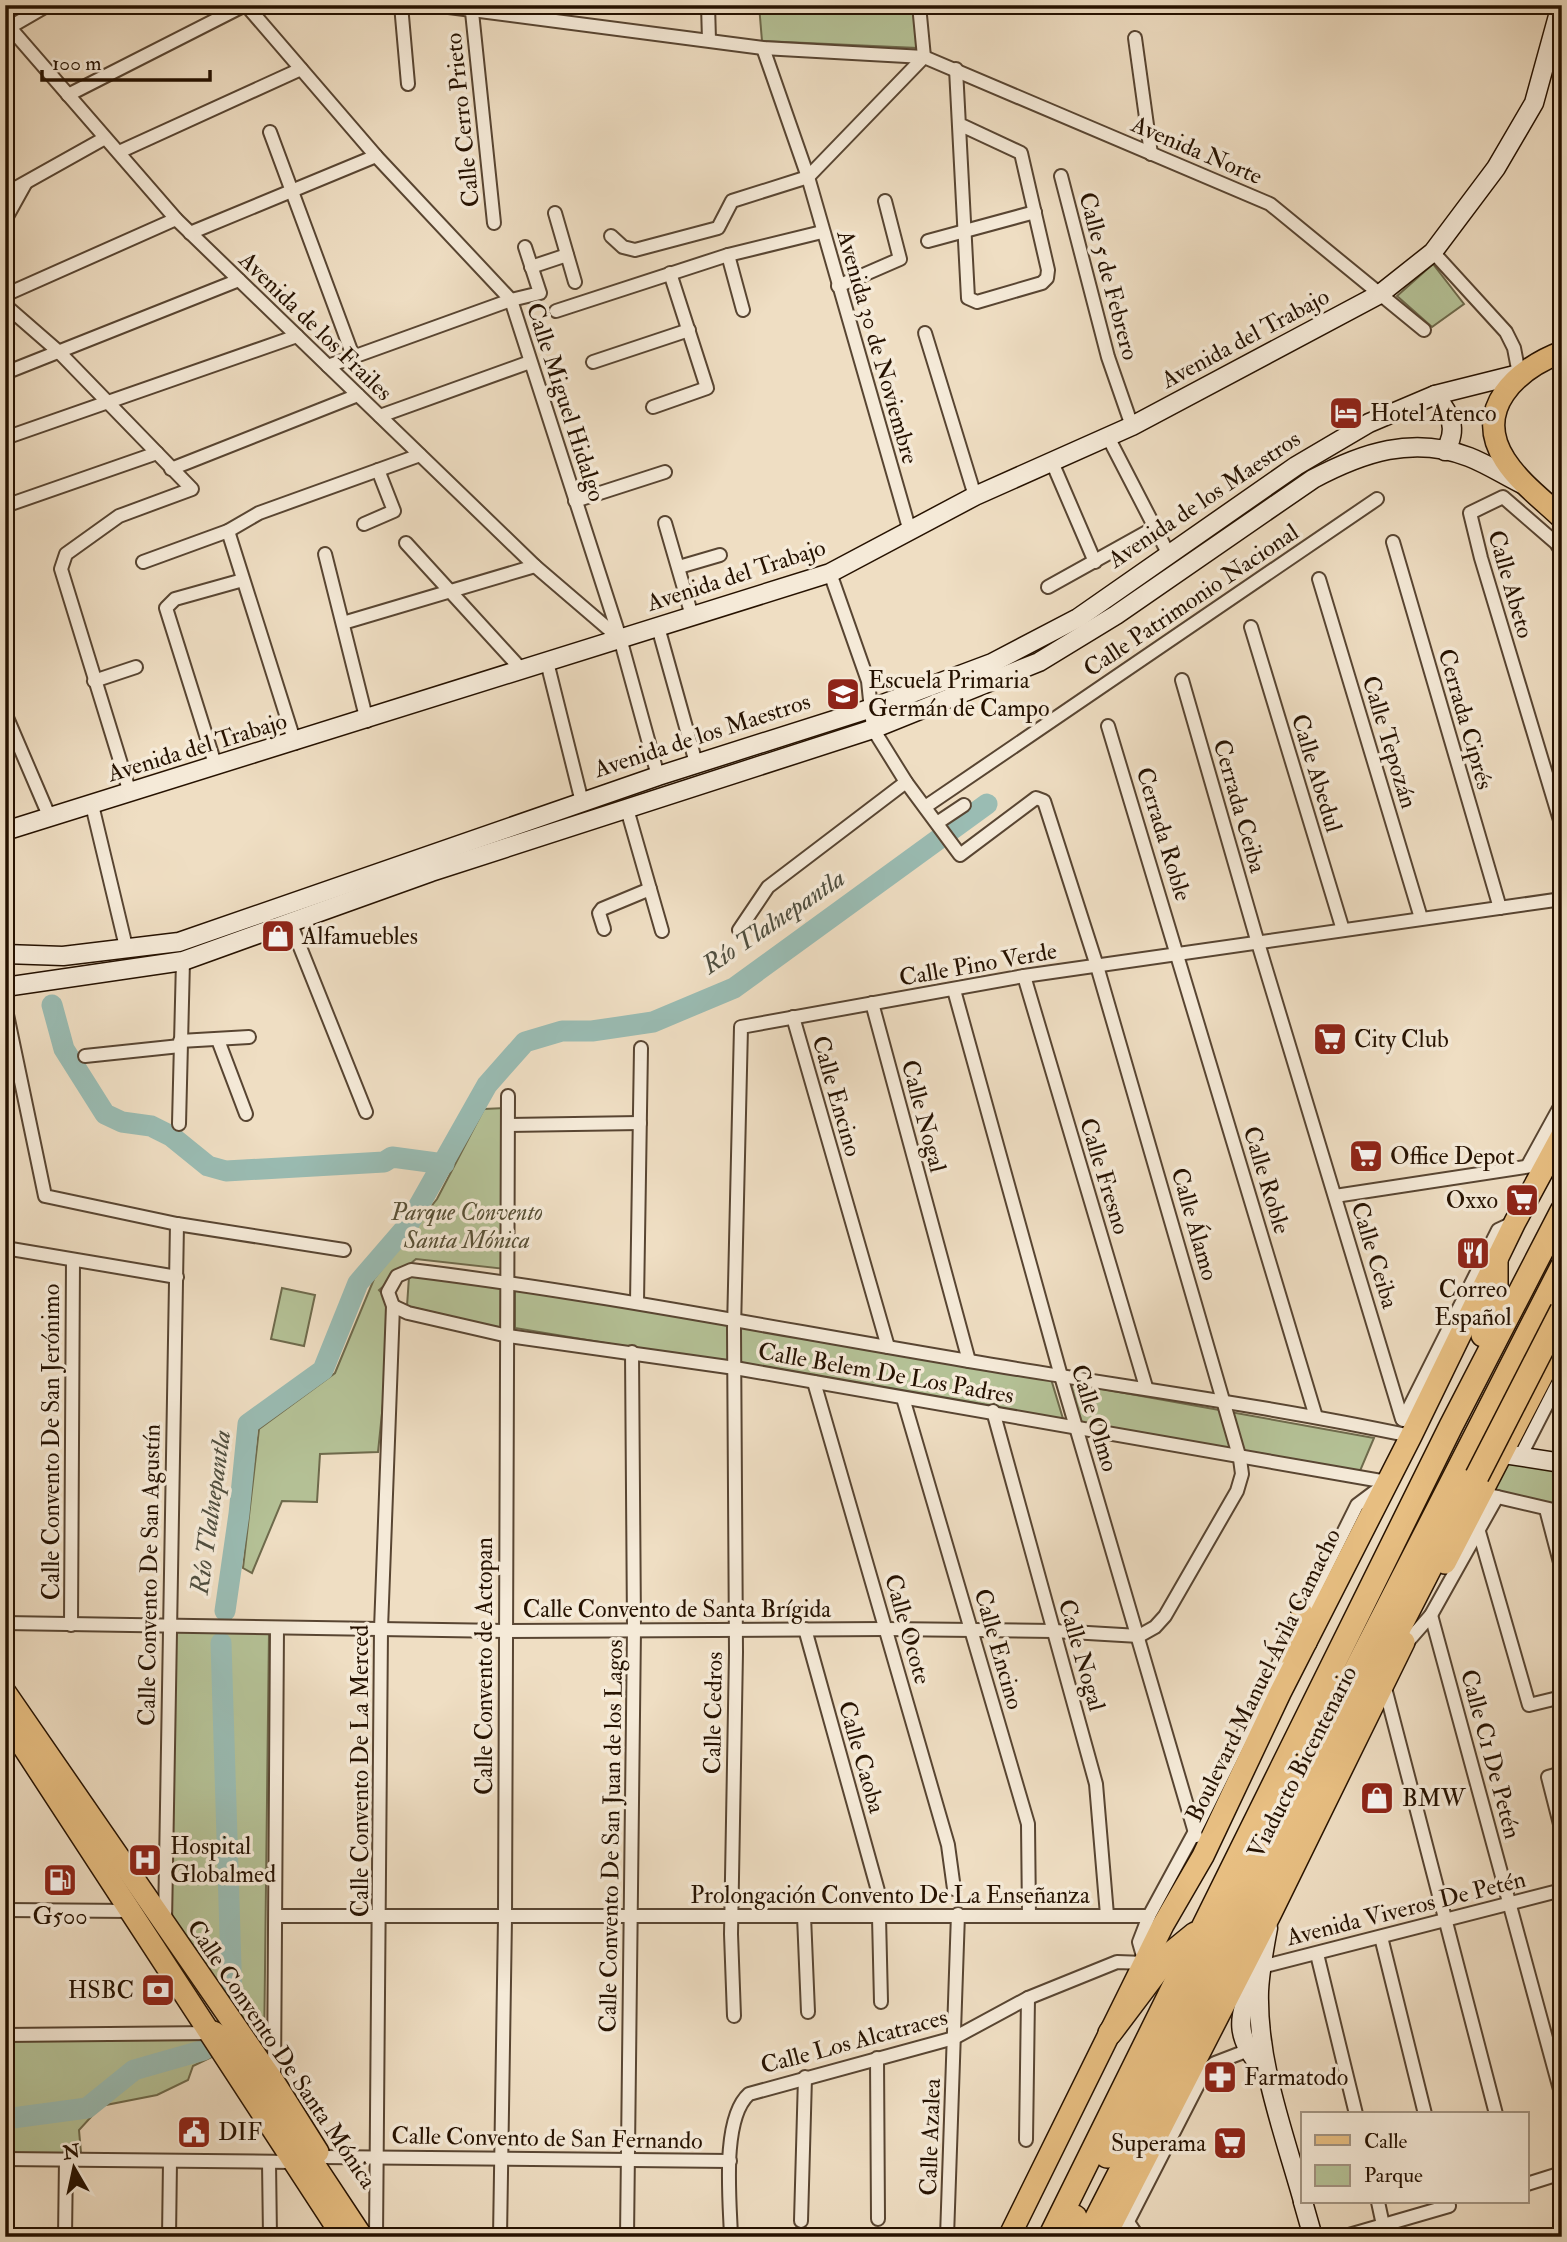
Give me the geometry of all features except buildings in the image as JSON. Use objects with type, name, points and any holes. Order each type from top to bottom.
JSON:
[{"type":"highway","points":[[1050,2237],[1451,1426],[1562,1211]]},
{"type":"highway","points":[[1451,1426],[1455,1394],[1496,1304],[1496,1259]]},
{"type":"highway","points":[[1074,2232],[1562,1267]]},
{"type":"highway","name":"Viaducto Bicentenario","points":[[1074,2232],[1562,1310]]},
{"type":"highway","points":[[1507,1379],[1512,1448]]},
{"type":"highway","points":[[1110,2033],[1168,1956],[1200,1931]]},
{"type":"highway","points":[[223,2029],[306,2158],[361,2237]]},
{"type":"main road","name":"Avenida del Trabajo","points":[[5,831],[367,721],[830,573],[909,528],[1132,426],[1380,294],[1433,252],[1496,168],[1534,103],[1561,5]]},
{"type":"main road","name":"Avenida de los Maestros","points":[[10,970],[63,956],[127,951],[178,942],[658,776],[872,708],[992,663],[1078,618],[1296,466],[1369,422],[1435,395],[1519,374],[1559,359]]},
{"type":"main road","points":[[1519,374],[1497,407],[1495,433],[1502,456],[1525,486],[1562,519]]},
{"type":"main road","points":[[1435,395],[1452,420],[1451,442],[1445,451]]},
{"type":"main road","name":"Avenida de los Maestros","points":[[10,970],[67,977],[183,961],[431,872],[873,729],[1039,662],[1116,615],[1312,479],[1346,462],[1405,446],[1445,451],[1473,458],[1525,486],[1562,497]]},
{"type":"main road","name":"Boulevard Manuel Ávila Camacho","points":[[1009,2237],[1163,1925],[1203,1856],[1387,1482],[1407,1428],[1515,1222],[1536,1164],[1562,1135]]},
{"type":"main road","points":[[1105,2237],[1270,1915],[1398,1653],[1483,1508],[1562,1337]]},
{"type":"main road","points":[[1512,1448],[1562,1463]]},
{"type":"main road","points":[[1282,1652],[1306,1642],[1302,1613]]},
{"type":"main road","name":"Calle Convento De Santa Mónica","points":[[5,1692],[165,1927],[223,2029],[306,2158],[374,2237]]},
{"type":"main road","name":"Calle Convento De Santa Mónica","points":[[5,1719],[131,1911],[223,2029],[274,2082],[343,2237]]},
{"type":"main road","points":[[1270,1915],[1261,1967],[1240,2020],[1267,2075],[1301,2195]]},
{"type":"main road","points":[[1304,2204],[1313,2237]]},
{"type":"street","points":[[7,24],[48,5]]},
{"type":"street","points":[[68,95],[246,5]]},
{"type":"street","name":"Calle Miguel Hidalgo","points":[[246,5],[376,156],[510,300],[620,638],[658,776]]},
{"type":"street","points":[[401,5],[408,84]]},
{"type":"street","name":"Avenida Norte","points":[[433,5],[763,48],[924,57],[1270,204],[1424,330]]},
{"type":"street","points":[[708,5],[709,40]]},
{"type":"street","points":[[611,236],[623,247],[635,250],[718,228],[732,201],[808,177],[924,57],[919,5]]},
{"type":"street","name":"Calle Cerro Prieto","points":[[472,12],[494,223]]},
{"type":"street","name":"Avenida de los Frailes","points":[[7,24],[176,219],[535,566],[620,638]]},
{"type":"street","points":[[1135,38],[1151,155]]},
{"type":"street","name":"Avenida 30 de Noviembre","points":[[763,48],[808,177],[819,233],[838,286],[909,528]]},
{"type":"street","points":[[119,152],[300,69]]},
{"type":"street","points":[[956,69],[970,301],[1003,297],[1047,278],[1035,212],[1019,151],[961,125]]},
{"type":"street","points":[[270,132],[353,356]]},
{"type":"street","points":[[5,194],[105,138]]},
{"type":"street","points":[[190,233],[376,156]]},
{"type":"street","name":"Calle 5 de Febrero","points":[[1061,176],[1108,356],[1132,426]]},
{"type":"street","points":[[5,220],[25,183]]},
{"type":"street","points":[[838,286],[900,260],[885,201]]},
{"type":"street","points":[[928,241],[967,233],[1035,212]]},
{"type":"street","points":[[555,213],[575,282]]},
{"type":"street","points":[[5,295],[176,219]]},
{"type":"street","points":[[556,312],[729,255],[819,233]]},
{"type":"street","points":[[328,366],[510,300],[540,293],[525,247]]},
{"type":"street","points":[[1433,252],[1506,332],[1514,348],[1519,374]]},
{"type":"street","points":[[531,267],[566,255]]},
{"type":"street","points":[[729,255],[743,310]]},
{"type":"street","points":[[653,407],[707,388],[670,273]]},
{"type":"street","points":[[5,373],[239,279]]},
{"type":"street","points":[[5,305],[59,352],[192,489],[119,516],[66,554],[61,561],[94,681],[130,793]]},
{"type":"street","points":[[593,362],[689,330]]},
{"type":"street","points":[[925,333],[975,496]]},
{"type":"street","points":[[5,438],[297,336]]},
{"type":"street","points":[[380,416],[530,362]]},
{"type":"street","points":[[172,469],[358,395]]},
{"type":"street","points":[[1108,437],[1168,554]]},
{"type":"street","points":[[5,506],[157,453]]},
{"type":"street","points":[[143,562],[228,531],[259,513],[420,455]]},
{"type":"street","points":[[1052,462],[1095,562]]},
{"type":"street","points":[[364,524],[394,511],[378,470]]},
{"type":"street","points":[[575,501],[665,471]]},
{"type":"street","name":"Calle Abeto","points":[[1562,552],[1556,543],[1503,497],[1470,513],[1480,558],[1562,827]]},
{"type":"street","name":"Calle Patrimonio Nacional","points":[[925,807],[1377,499]]},
{"type":"street","points":[[665,523],[692,617]]},
{"type":"street","points":[[1048,587],[1154,528]]},
{"type":"street","points":[[228,531],[295,743]]},
{"type":"street","name":"Cerrada Ciprés","points":[[1393,542],[1500,908]]},
{"type":"street","points":[[406,543],[522,670]]},
{"type":"street","points":[[325,554],[367,721]]},
{"type":"street","points":[[679,567],[720,555]]},
{"type":"street","points":[[342,623],[452,593],[535,566]]},
{"type":"street","points":[[830,573],[868,681],[873,729],[906,782],[939,826],[964,805]]},
{"type":"street","name":"Calle Tepozán","points":[[1318,579],[1421,918]]},
{"type":"street","points":[[216,767],[166,608],[175,599],[243,580]]},
{"type":"street","points":[[658,627],[696,764]]},
{"type":"street","name":"Calle Abedul","points":[[1251,627],[1343,930]]},
{"type":"street","points":[[547,662],[582,802]]},
{"type":"street","points":[[94,681],[136,667]]},
{"type":"street","name":"Cerrada Ceiba","points":[[1182,680],[1258,943]]},
{"type":"street","points":[[5,713],[50,818]]},
{"type":"street","name":"Cerrada Roble","points":[[1108,726],[1179,956]]},
{"type":"street","points":[[739,930],[768,887],[906,782]]},
{"type":"street","name":"Calle Álamo","points":[[939,826],[960,855],[1036,798],[1044,801],[1097,966],[1240,1459],[1242,1474],[1237,1491],[1165,1616],[1155,1627],[1139,1636]]},
{"type":"street","points":[[92,805],[127,951]]},
{"type":"street","points":[[626,809],[662,931]]},
{"type":"street","points":[[604,929],[599,913],[602,909],[650,889]]},
{"type":"street","name":"Calle Pino Verde","points":[[735,1368],[740,1030],[746,1024],[1024,976],[1179,956],[1562,899]]},
{"type":"street","points":[[290,922],[366,1112]]},
{"type":"street","name":"Calle Ceiba","points":[[1258,943],[1407,1428]]},
{"type":"street","name":"Calle Roble","points":[[1179,956],[1316,1417]]},
{"type":"street","points":[[179,1124],[183,961]]},
{"type":"street","name":"Calle Fresno","points":[[1024,976],[1146,1387]]},
{"type":"street","name":"Calle Olmo","points":[[954,990],[1060,1376],[1203,1856]]},
{"type":"street","name":"Calle Nogal","points":[[872,1003],[969,1361]]},
{"type":"street","points":[[5,1005],[45,1196],[177,1224],[344,1250]]},
{"type":"street","name":"Calle Encino","points":[[793,1017],[888,1347]]},
{"type":"street","points":[[85,1056],[249,1037]]},
{"type":"street","points":[[218,1040],[246,1114]]},
{"type":"street","points":[[637,1302],[640,1048]]},
{"type":"street","name":"Calle Convento de Actopan","points":[[500,2237],[505,1917],[508,1096]]},
{"type":"street","name":"Boulevard Manuel Ávila Camacho","points":[[1536,1164],[1562,1103]]},
{"type":"street","points":[[508,1125],[640,1123]]},
{"type":"street","points":[[1335,1196],[1536,1164]]},
{"type":"street","points":[[1407,1428],[1498,1230],[1515,1222]]},
{"type":"street","name":"Calle Convento De San Agustín","points":[[165,1927],[168,1627],[177,1224]]},
{"type":"street","points":[[5,1248],[177,1277]]},
{"type":"street","name":"Calle Convento De San Jerónimo","points":[[71,1625],[73,1260]]},
{"type":"street","name":"Calle Belem De Los Padres","points":[[1387,1482],[1240,1459],[993,1411],[735,1368],[509,1336],[408,1313],[393,1306],[388,1292],[397,1276],[411,1270],[509,1282],[1060,1376],[1146,1387],[1316,1417],[1407,1428]]},
{"type":"street","name":"Calle Convento De La Merced","points":[[374,2237],[380,1918],[381,1629],[393,1306]]},
{"type":"street","name":"Calle Convento De San Juan de los Lagos","points":[[627,2237],[634,1628],[632,1352]]},
{"type":"street","name":"Calle Cedros","points":[[734,2016],[731,1916],[736,1629],[735,1368]]},
{"type":"street","points":[[1512,1448],[1562,1375]]},
{"type":"street","name":"Calle Ocote","points":[[814,1382],[948,1845],[954,1889]]},
{"type":"street","name":"Calle Encino","points":[[904,1398],[1028,1824],[1029,1916]]},
{"type":"street","name":"Calle Nogal","points":[[993,1411],[1096,1784],[1107,1915]]},
{"type":"street","points":[[1145,1964],[1139,1942],[1149,1916],[1194,1833],[1357,1506],[1387,1482]]},
{"type":"street","points":[[1483,1508],[1546,1509],[1562,1512]]},
{"type":"street","points":[[1398,1653],[1431,1615],[1483,1508]]},
{"type":"street","points":[[1483,1508],[1529,1705],[1562,1697]]},
{"type":"street","points":[[1546,1509],[1562,1570]]},
{"type":"street","name":"Calle C1 De Petén","points":[[1431,1615],[1562,2097]]},
{"type":"street","name":"Calle Convento de Santa Brígida","points":[[5,1623],[168,1627],[223,1624],[277,1628],[505,1631],[634,1628],[886,1629],[1054,1631],[1139,1636]]},
{"type":"street","points":[[274,2082],[277,1628]]},
{"type":"street","name":"Calle Caoba","points":[[805,1629],[880,1898]]},
{"type":"street","points":[[1384,1684],[1495,2112]]},
{"type":"street","points":[[1562,1773],[1548,1777],[1562,1832]]},
{"type":"street","name":"Avenida Viveros De Petén","points":[[1261,1967],[1562,1890]]},
{"type":"street","points":[[5,1910],[131,1911]]},
{"type":"street","points":[[954,2038],[958,1914]]},
{"type":"street","name":"Prolongación Convento De La Enseñanza","points":[[276,1916],[1149,1916]]},
{"type":"street","points":[[804,1916],[808,2012]]},
{"type":"street","points":[[879,1917],[881,2002]]},
{"type":"street","points":[[1381,1937],[1425,2112]]},
{"type":"street","points":[[1317,1954],[1356,2112]]},
{"type":"street","name":"Calle Los Alcatraces","points":[[731,2237],[730,2161],[736,2114],[743,2099],[757,2089],[954,2038],[1028,1998],[1122,1961],[1145,1964]]},
{"type":"street","points":[[1026,2140],[1028,1998]]},
{"type":"street","points":[[5,2035],[223,2029]]},
{"type":"street","name":"Calle Azalea","points":[[947,2237],[954,2038]]},
{"type":"street","points":[[1120,2237],[1205,2071],[1215,2063],[1255,2048]]},
{"type":"street","points":[[877,2058],[878,2219]]},
{"type":"street","points":[[801,2221],[805,2077]]},
{"type":"street","name":"Calle Convento de San Fernando","points":[[5,2159],[269,2162],[376,2156],[628,2162],[730,2161]]},
{"type":"street","points":[[65,2237],[66,2159]]},
{"type":"street","points":[[169,2237],[170,2161]]},
{"type":"street","points":[[269,2162],[270,2237]]},
{"type":"street","points":[[1528,2183],[1562,2174]]},
{"type":"street","points":[[1378,2204],[1383,2225]]},
{"type":"street","points":[[1342,2237],[1448,2204]]},
{"type":"street","points":[[1128,2222],[1138,2237]]},
{"type":"green space","points":[[759,5],[914,5],[918,48],[762,41]]},
{"type":"green space","points":[[1433,264],[1464,304],[1432,327],[1397,296]]},
{"type":"green space","name":"Parque Convento Santa Mónica","points":[[505,1108],[505,1269],[416,1259],[379,1290],[393,1306],[378,1452],[320,1454],[317,1502],[282,1501],[252,1573],[243,1568],[259,1429],[335,1373],[374,1279],[437,1199],[484,1109]]},
{"type":"green space","points":[[423,1276],[503,1286],[502,1329],[407,1306],[409,1277]]},
{"type":"green space","points":[[515,1287],[732,1324],[731,1364],[515,1328]]},
{"type":"green space","points":[[282,1288],[315,1295],[304,1346],[271,1339]]},
{"type":"green space","points":[[741,1326],[1051,1379],[1064,1422],[740,1366]]},
{"type":"green space","points":[[1069,1383],[1374,1438],[1360,1471],[1080,1423]]},
{"type":"green space","points":[[1504,1454],[1562,1464],[1562,1514],[1478,1501]]},
{"type":"green space","points":[[176,1631],[269,1632],[264,2054],[167,1925]]},
{"type":"green space","points":[[5,2036],[201,2037],[216,2055],[193,2066],[188,2080],[157,2095],[101,2106],[79,2130],[81,2153],[5,2153]]},
{"type":"waterway","name":"Río Tlalnepantla","points":[[225,1611],[248,1424],[323,1370],[358,1283],[408,1225],[487,1085],[525,1042],[562,1031],[592,1031],[653,1022],[734,988],[987,804]]},
{"type":"waterway","points":[[52,1005],[64,1049],[105,1114],[122,1122],[151,1126],[171,1136],[208,1166],[226,1171],[384,1162],[392,1157],[444,1164]]},
{"type":"waterway","name":"Río Tlalnepantla","points":[[221,1643],[232,1999]]},
{"type":"waterway","name":"Río Tlalnepantla","points":[[5,2119],[87,2108],[134,2070],[204,2050]]},
{"type":"place","name":"Hotel Atenco","points":[[1346,413]]},
{"type":"place","name":"Escuela Primaria Germán de Campo","points":[[843,694]]},
{"type":"place","name":"Alfamuebles","points":[[278,936]]},
{"type":"place","name":"City Club","points":[[1330,1039]]},
{"type":"place","name":"Office Depot","points":[[1366,1156]]},
{"type":"place","name":"Oxxo","points":[[1522,1200]]},
{"type":"place","name":"Correo Español","points":[[1473,1253]]},
{"type":"place","name":"BMW","points":[[1377,1798]]},
{"type":"place","name":"Hospital Globalmed","points":[[145,1860]]},
{"type":"place","name":"G500","points":[[60,1880]]},
{"type":"place","name":"HSBC","points":[[158,1990]]},
{"type":"place","name":"Farmatodo","points":[[1220,2077]]},
{"type":"place","name":"DIF","points":[[194,2132]]},
{"type":"place","name":"Superama","points":[[1230,2143]]}]
